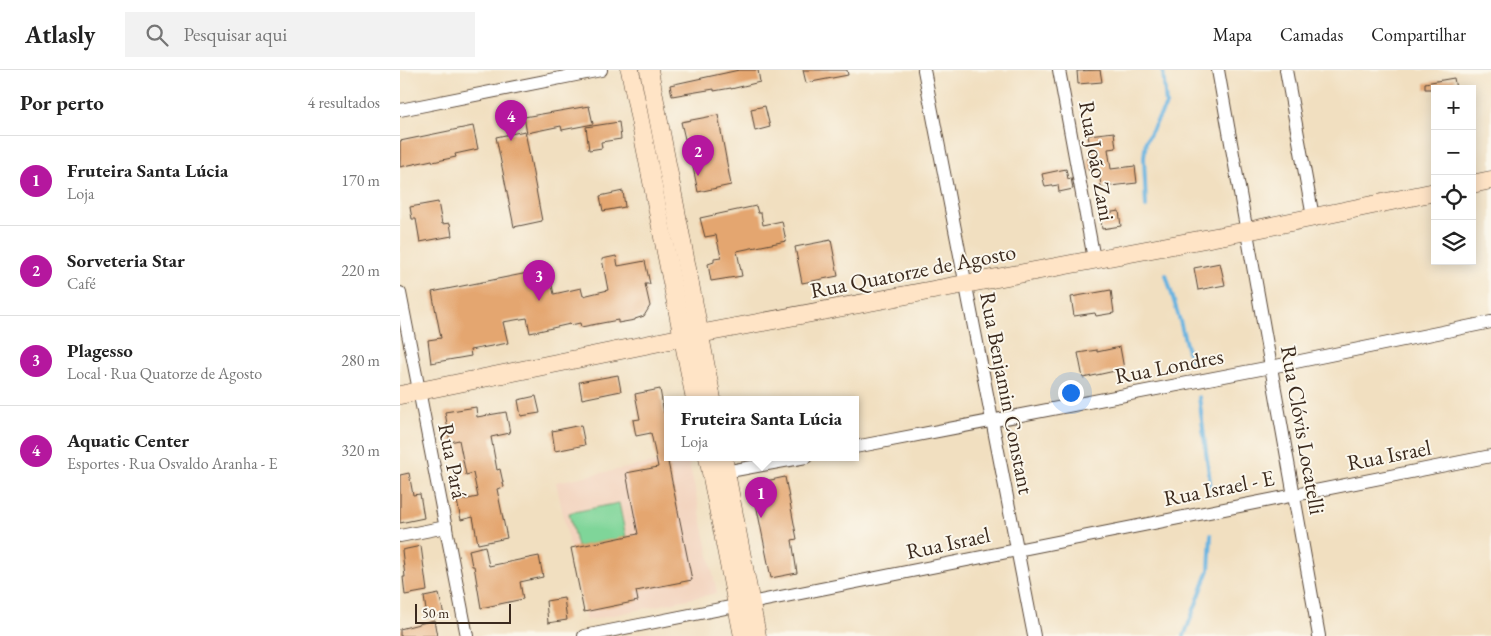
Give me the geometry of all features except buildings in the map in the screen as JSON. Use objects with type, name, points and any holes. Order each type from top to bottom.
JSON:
[{"type":"street","points":[[400,110],[601,70]]},
{"type":"street","points":[[630,70],[678,315],[693,337],[711,396]]},
{"type":"street","points":[[650,70],[693,337],[695,396]]},
{"type":"street","name":"Rua Benjamin Constant","points":[[924,70],[1034,636]]},
{"type":"street","name":"Rua João Zani","points":[[1060,70],[1094,259]]},
{"type":"street","name":"Rua Clóvis Locatelli","points":[[1218,70],[1319,636]]},
{"type":"street","points":[[1286,70],[1313,217]]},
{"type":"street","points":[[1476,183],[1491,180]]},
{"type":"street","name":"Rua Quatorze de Agosto","points":[[400,395],[1094,259],[1248,231],[1431,193]]},
{"type":"street","name":"Rua Pará","points":[[400,293],[467,636]]},
{"type":"street","name":"Rua Londres","points":[[859,446],[1271,367],[1491,322]]},
{"type":"street","name":"Rua Israel","points":[[1294,494],[1491,456]]},
{"type":"street","points":[[757,636],[745,605],[732,544],[721,468],[775,461]]},
{"type":"street","name":"Rua Israel - E","points":[[1153,522],[1294,494]]},
{"type":"street","name":"Rua Israel","points":[[584,636],[1153,522]]},
{"type":"street","points":[[400,536],[446,527]]},
{"type":"street","points":[[743,636],[745,605]]},
{"type":"shaded area","points":[[664,461],[689,461],[717,593],[586,621],[556,482]]},
{"type":"green space","points":[[619,503],[626,537],[577,547],[569,513]]},
{"type":"waterway","points":[[1146,207],[1144,157],[1146,141],[1166,105],[1163,70]]},
{"type":"waterway","points":[[1166,275],[1190,360]]},
{"type":"waterway","points":[[1199,397],[1211,490]]},
{"type":"waterway","points":[[1184,636],[1209,570],[1211,535]]},
{"type":"place","name":"Aquatic Center","points":[[511,141]]},
{"type":"place","name":"Sorveteria Star","points":[[698,176]]},
{"type":"place","name":"Plagesso","points":[[539,301]]},
{"type":"place","name":"Fruteira Santa Lúcia","points":[[761,518]]}]
